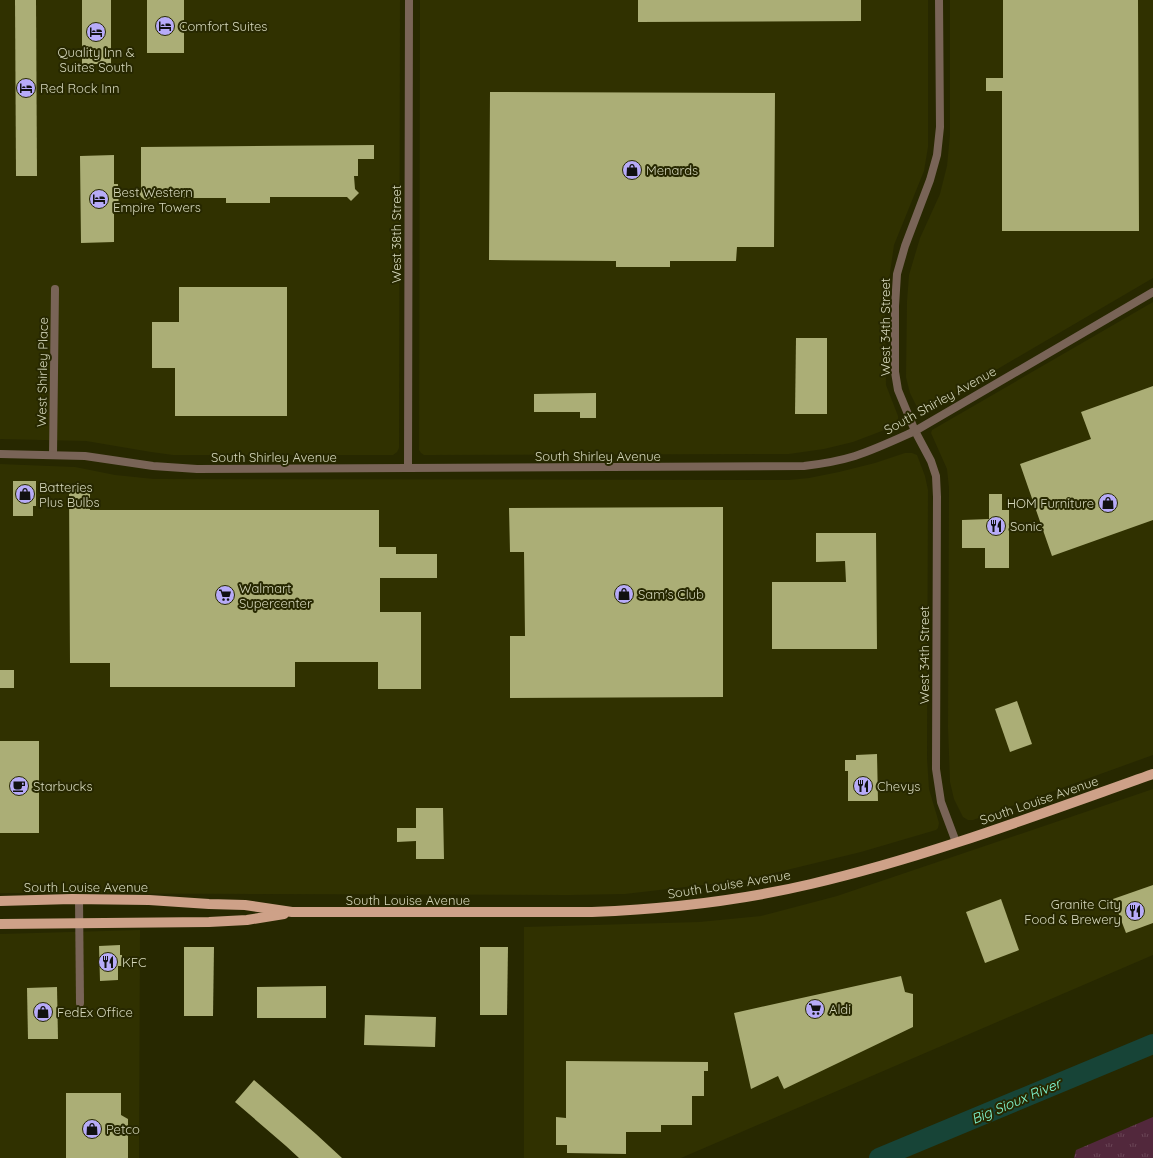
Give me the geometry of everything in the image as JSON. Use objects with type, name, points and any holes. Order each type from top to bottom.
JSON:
[{"type":"main road","name":"South Louise Avenue","points":[[0,901],[79,899],[149,900],[246,905],[292,912],[584,912],[691,905],[741,898],[810,884],[866,870],[956,842],[1153,774]]},
{"type":"main road","name":"South Louise Avenue","points":[[0,924],[79,922],[209,922],[247,920],[292,912]]},
{"type":"street","name":"West 38th Street","points":[[408,468],[409,0]]},
{"type":"street","name":"West 34th Street","points":[[939,0],[940,128],[937,155],[930,180],[905,246],[897,274],[895,306],[895,372],[898,390],[915,431],[931,461],[936,476],[936,769],[942,802],[956,842]]},
{"type":"street","name":"West Shirley Place","points":[[53,455],[55,289]]},
{"type":"street","name":"South Shirley Avenue","points":[[0,454],[85,456],[153,466],[197,469],[804,466],[828,463],[854,456],[915,431],[1153,292]]},
{"type":"street","points":[[79,899],[80,1003]]},
{"type":"shaded area","points":[[0,0],[400,0],[399,448],[397,452],[393,455],[173,455],[86,441],[0,439]]},
{"type":"shaded area","points":[[420,0],[928,0],[928,147],[924,171],[894,245],[885,308],[886,385],[898,416],[898,421],[895,426],[853,442],[824,449],[789,454],[424,455],[421,453],[419,450]]},
{"type":"shaded area","points":[[950,0],[1153,0],[1153,278],[926,411],[922,411],[918,409],[910,393],[906,377],[907,301],[909,275],[920,238],[940,194],[947,166],[950,134]]},
{"type":"shaded area","points":[[1153,302],[1153,755],[973,820],[968,820],[963,817],[954,799],[950,782],[948,727],[949,488],[947,469],[931,433],[932,430]]},
{"type":"shaded area","points":[[905,453],[917,455],[925,476],[928,490],[927,758],[929,789],[939,823],[936,830],[861,852],[746,880],[625,894],[0,893],[0,464],[75,467],[115,475],[154,479],[789,480],[839,472],[875,463]]},
{"type":"shaded area","points":[[1153,789],[1153,955],[681,1158],[524,1158],[524,927],[699,922],[761,916],[837,896]]},
{"type":"shaded area","points":[[140,930],[139,1158],[0,1158],[0,934]]},
{"type":"green space","points":[[1153,1117],[1153,1158],[1074,1158],[1076,1150]]},
{"type":"building","name":"Red Rock Inn","points":[[15,0],[36,0],[37,176],[16,176]]},
{"type":"building","name":"Quality Inn & Suites South","points":[[82,0],[111,0],[111,64],[82,64]]},
{"type":"building","name":"Comfort Suites","points":[[147,0],[184,0],[184,53],[147,53]]},
{"type":"building","points":[[638,0],[861,0],[861,21],[638,22]]},
{"type":"building","points":[[1003,0],[1138,0],[1139,231],[1002,231],[1002,91],[986,91],[986,78],[1003,78]]},
{"type":"building","name":"Menards","points":[[490,92],[775,93],[774,247],[737,247],[736,261],[670,261],[670,267],[616,267],[616,261],[489,260]]},
{"type":"building","points":[[374,145],[374,159],[358,159],[358,176],[354,176],[355,189],[359,193],[351,201],[347,197],[270,197],[270,203],[226,203],[226,198],[150,198],[145,200],[139,195],[141,192],[141,147]]},
{"type":"building","name":"Best Western Empire Towers","points":[[114,155],[114,184],[118,184],[119,213],[114,213],[114,242],[81,243],[80,156]]},
{"type":"building","points":[[179,287],[287,287],[287,416],[175,416],[175,368],[152,368],[152,322],[179,322]]},
{"type":"building","points":[[796,338],[827,338],[827,414],[795,414]]},
{"type":"building","points":[[1153,386],[1153,520],[1052,556],[1020,464],[1091,439],[1081,412]]},
{"type":"building","points":[[596,393],[596,418],[580,418],[580,412],[534,412],[534,394]]},
{"type":"building","name":"Batteries Plus Bulbs","points":[[13,481],[36,481],[36,506],[33,506],[33,516],[13,516]]},
{"type":"building","name":"Walmart Supercenter","points":[[69,489],[90,489],[90,510],[379,510],[379,547],[396,547],[396,554],[437,554],[437,578],[380,578],[380,612],[421,612],[421,689],[378,689],[378,662],[295,662],[295,687],[110,687],[110,663],[70,663]]},
{"type":"building","points":[[989,494],[1002,494],[1002,510],[1009,510],[1009,568],[985,568],[985,548],[962,548],[962,520],[989,519]]},
{"type":"building","name":"Sam's Club","points":[[723,507],[723,697],[510,698],[510,636],[525,636],[524,552],[510,552],[509,508]]},
{"type":"building","points":[[816,533],[876,533],[877,649],[772,649],[772,582],[846,582],[845,561],[816,562]]},
{"type":"building","points":[[0,670],[14,670],[14,688],[0,688]]},
{"type":"building","points":[[1017,701],[1032,744],[1010,752],[995,709]]},
{"type":"building","points":[[0,741],[39,741],[39,833],[0,833]]},
{"type":"building","name":"Chevys","points":[[877,754],[878,801],[848,801],[848,771],[845,771],[845,760],[856,760],[856,755]]},
{"type":"building","points":[[416,808],[443,808],[444,859],[416,859],[416,841],[397,842],[397,828],[416,828]]},
{"type":"building","name":"Granite City Food & Brewery","points":[[1153,885],[1153,923],[1126,933],[1113,899]]},
{"type":"building","points":[[1001,899],[1019,950],[985,963],[966,912]]},
{"type":"building","points":[[120,945],[122,966],[118,966],[118,980],[100,981],[99,946]]},
{"type":"building","points":[[184,947],[214,947],[213,1016],[184,1016]]},
{"type":"building","points":[[480,947],[508,947],[507,1015],[480,1015]]},
{"type":"building","points":[[901,976],[905,992],[913,994],[913,1027],[784,1089],[778,1076],[751,1089],[734,1013]]},
{"type":"building","points":[[326,986],[326,1018],[257,1018],[257,987]]},
{"type":"building","points":[[57,987],[58,1039],[28,1039],[27,988]]},
{"type":"building","points":[[365,1015],[436,1017],[435,1047],[364,1045]]},
{"type":"building","points":[[566,1061],[708,1062],[708,1071],[704,1071],[704,1096],[692,1096],[692,1125],[661,1125],[661,1132],[626,1132],[626,1154],[567,1153],[567,1145],[556,1145],[556,1117],[566,1118]]},
{"type":"building","points":[[254,1080],[342,1158],[299,1158],[235,1102]]},
{"type":"building","points":[[66,1093],[121,1093],[121,1115],[128,1119],[128,1158],[66,1158]]},
{"type":"waterway","name":"Big Sioux River","points":[[879,1158],[1153,1044]]},
{"type":"place","name":"Comfort Suites","points":[[165,26]]},
{"type":"place","name":"Quality Inn & Suites South","points":[[96,32]]},
{"type":"place","name":"Red Rock Inn","points":[[26,88]]},
{"type":"place","name":"Menards","points":[[632,170]]},
{"type":"place","name":"Best Western Empire Towers","points":[[99,199]]},
{"type":"place","name":"Batteries Plus Bulbs","points":[[25,494]]},
{"type":"place","name":"HOM Furniture","points":[[1108,503]]},
{"type":"place","name":"Sonic","points":[[996,526]]},
{"type":"place","name":"Sam's Club","points":[[624,594]]},
{"type":"place","name":"Walmart Supercenter","points":[[225,595]]},
{"type":"place","name":"Starbucks","points":[[19,786]]},
{"type":"place","name":"Chevys","points":[[863,786]]},
{"type":"place","name":"Granite City Food & Brewery","points":[[1135,911]]},
{"type":"place","name":"KFC","points":[[108,962]]},
{"type":"place","name":"Aldi","points":[[815,1009]]},
{"type":"place","name":"FedEx Office","points":[[43,1012]]},
{"type":"place","name":"Petco","points":[[92,1129]]}]
